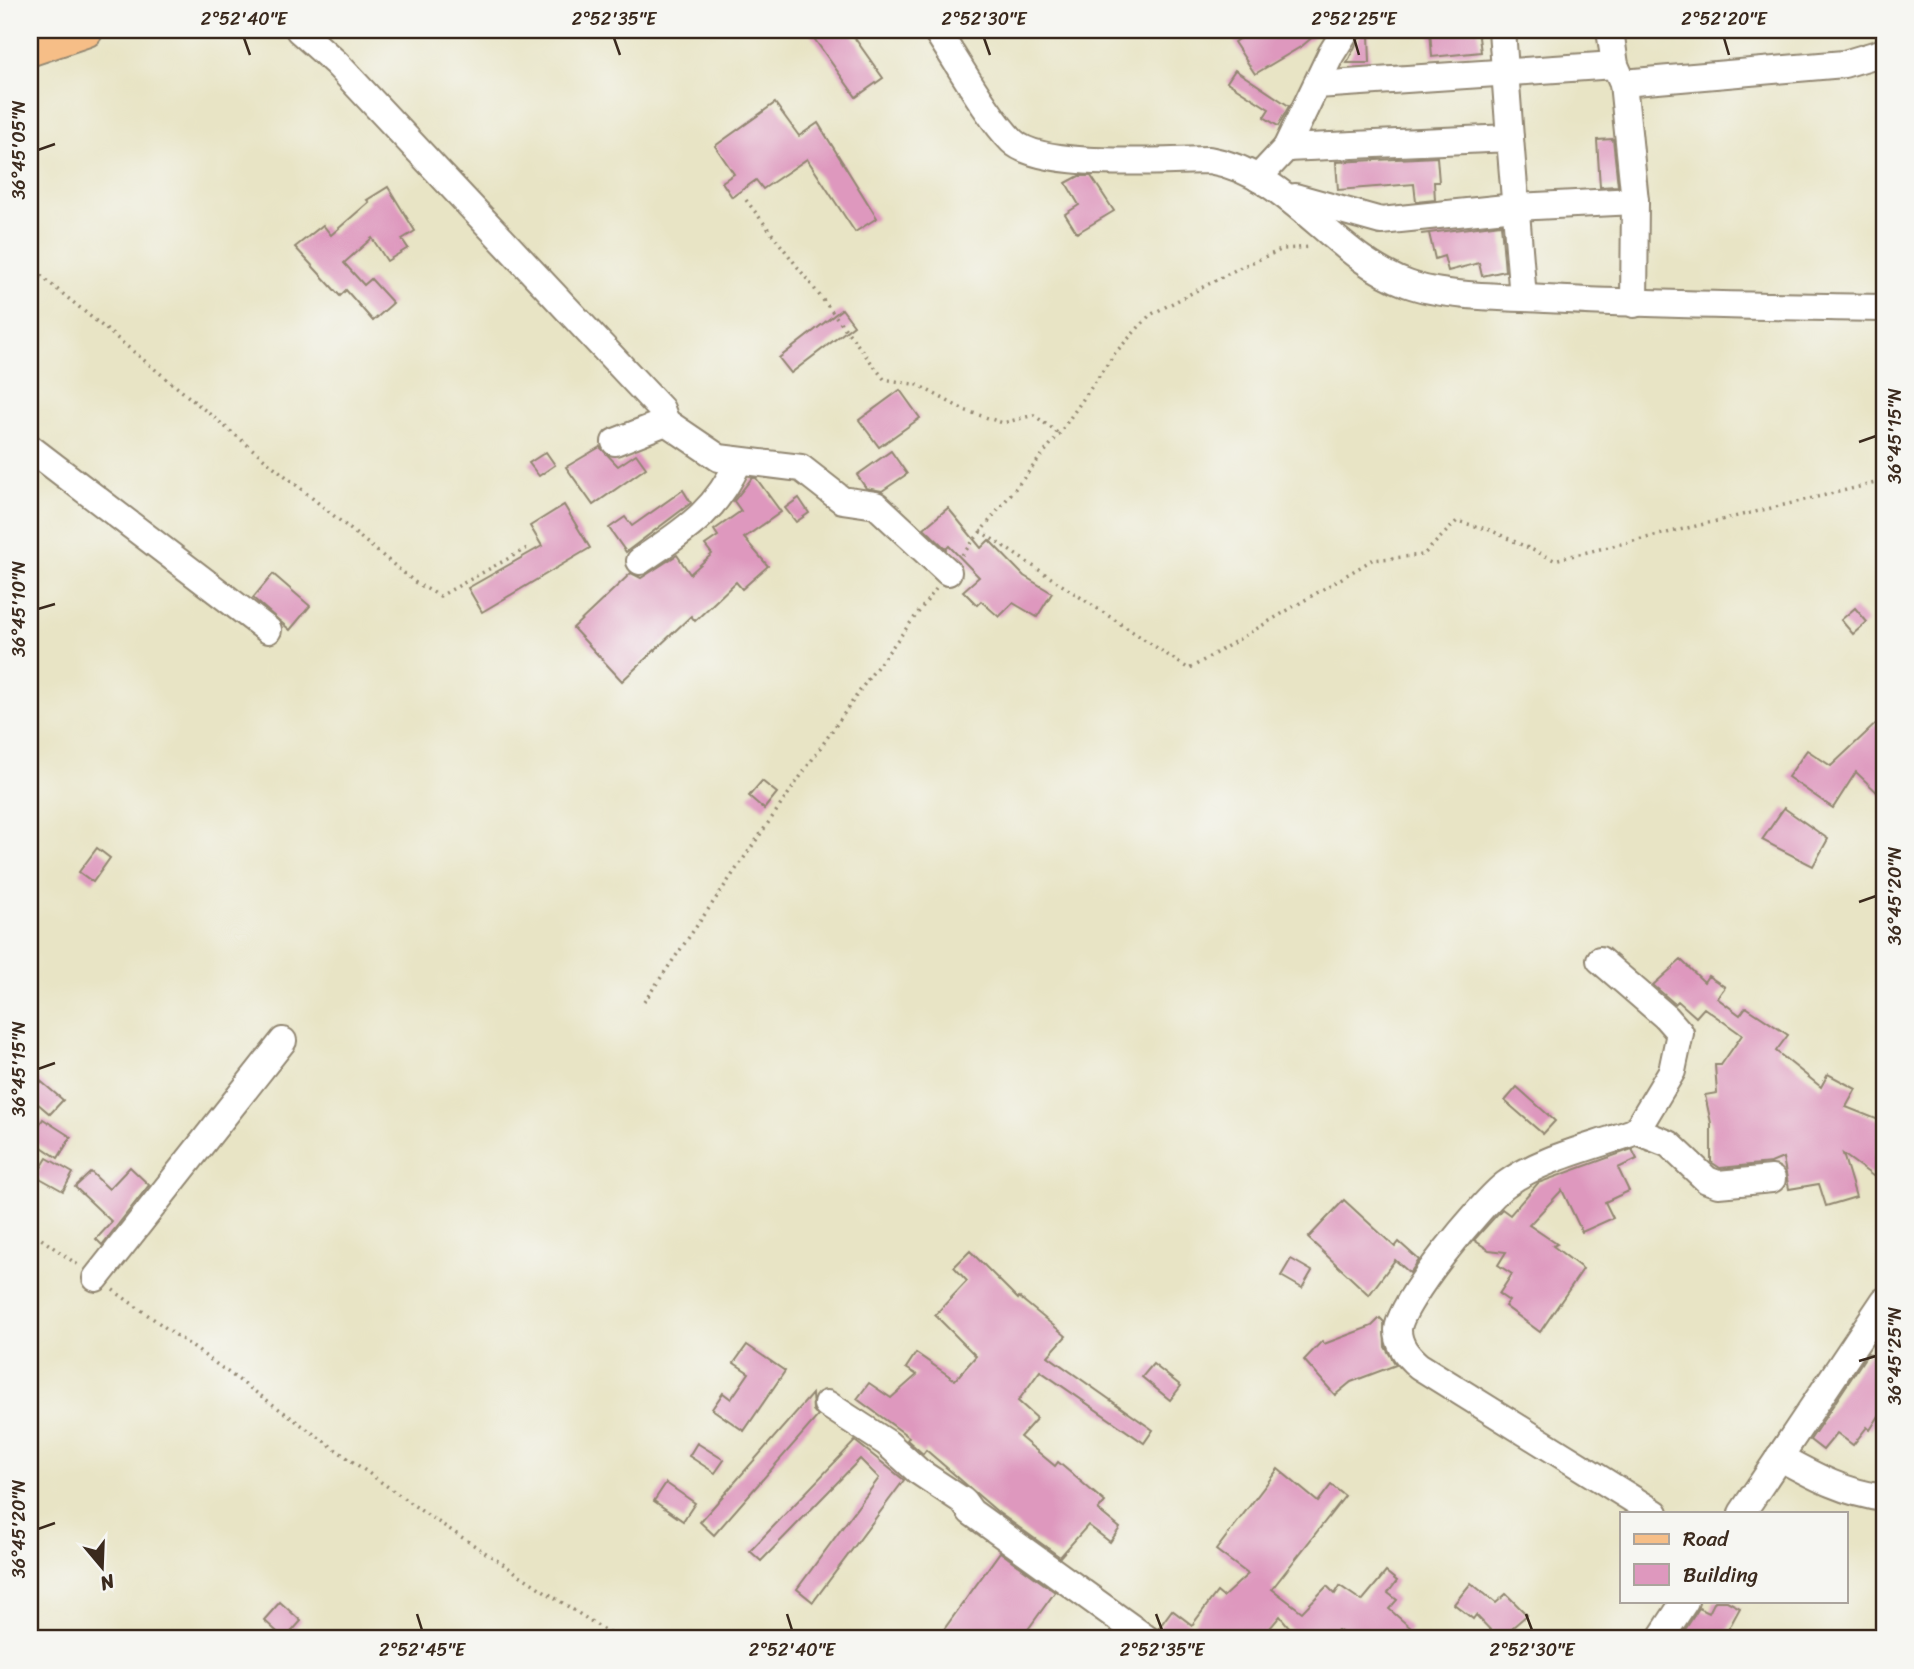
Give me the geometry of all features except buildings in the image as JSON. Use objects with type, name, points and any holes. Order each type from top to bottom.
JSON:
[{"type":"main road","points":[[30,49],[86,30]]},
{"type":"street","points":[[299,30],[336,64],[652,399],[661,409],[666,422],[719,458],[801,468],[842,500],[876,505],[948,572]]},
{"type":"street","points":[[936,30],[1013,143],[1035,154],[1060,159],[1209,160],[1228,163],[1283,193],[1379,271],[1410,285],[1523,298],[1634,304],[1884,308]]},
{"type":"street","points":[[1258,178],[1286,149],[1346,30]]},
{"type":"street","points":[[1502,30],[1523,298]]},
{"type":"street","points":[[1610,30],[1619,74],[1635,201],[1634,304]]},
{"type":"street","points":[[1317,85],[1505,72],[1619,74],[1844,64],[1884,52]]},
{"type":"street","points":[[1286,149],[1510,138]]},
{"type":"street","points":[[1283,193],[1381,221],[1515,208],[1635,201]]},
{"type":"street","points":[[615,442],[666,422]]},
{"type":"street","points":[[30,448],[268,629]]},
{"type":"street","points":[[640,561],[694,524],[726,490],[739,461]]},
{"type":"street","points":[[1600,960],[1666,1017],[1680,1033],[1672,1071],[1636,1131],[1561,1157],[1506,1184],[1448,1247],[1405,1313],[1398,1331],[1404,1350],[1419,1366],[1653,1512]]},
{"type":"street","points":[[96,1278],[283,1041]]},
{"type":"street","points":[[1636,1131],[1669,1144],[1707,1180],[1718,1184],[1773,1179]]},
{"type":"street","points":[[1743,1512],[1884,1301]]},
{"type":"street","points":[[827,1404],[887,1443],[918,1471],[963,1501],[971,1513],[1147,1639]]},
{"type":"street","points":[[1779,1457],[1829,1485],[1855,1494],[1884,1498]]},
{"type":"street","points":[[1660,1639],[1684,1602]]},
{"type":"path","points":[[746,200],[884,379],[918,385],[964,410],[1003,424],[1034,415],[1059,433]]},
{"type":"path","points":[[30,267],[416,583],[440,596],[531,545]]},
{"type":"path","points":[[979,531],[1189,669],[1372,560],[1423,555],[1457,521],[1490,530],[1554,559],[1884,481]]},
{"type":"path","points":[[30,1231],[423,1512],[618,1639]]}]
